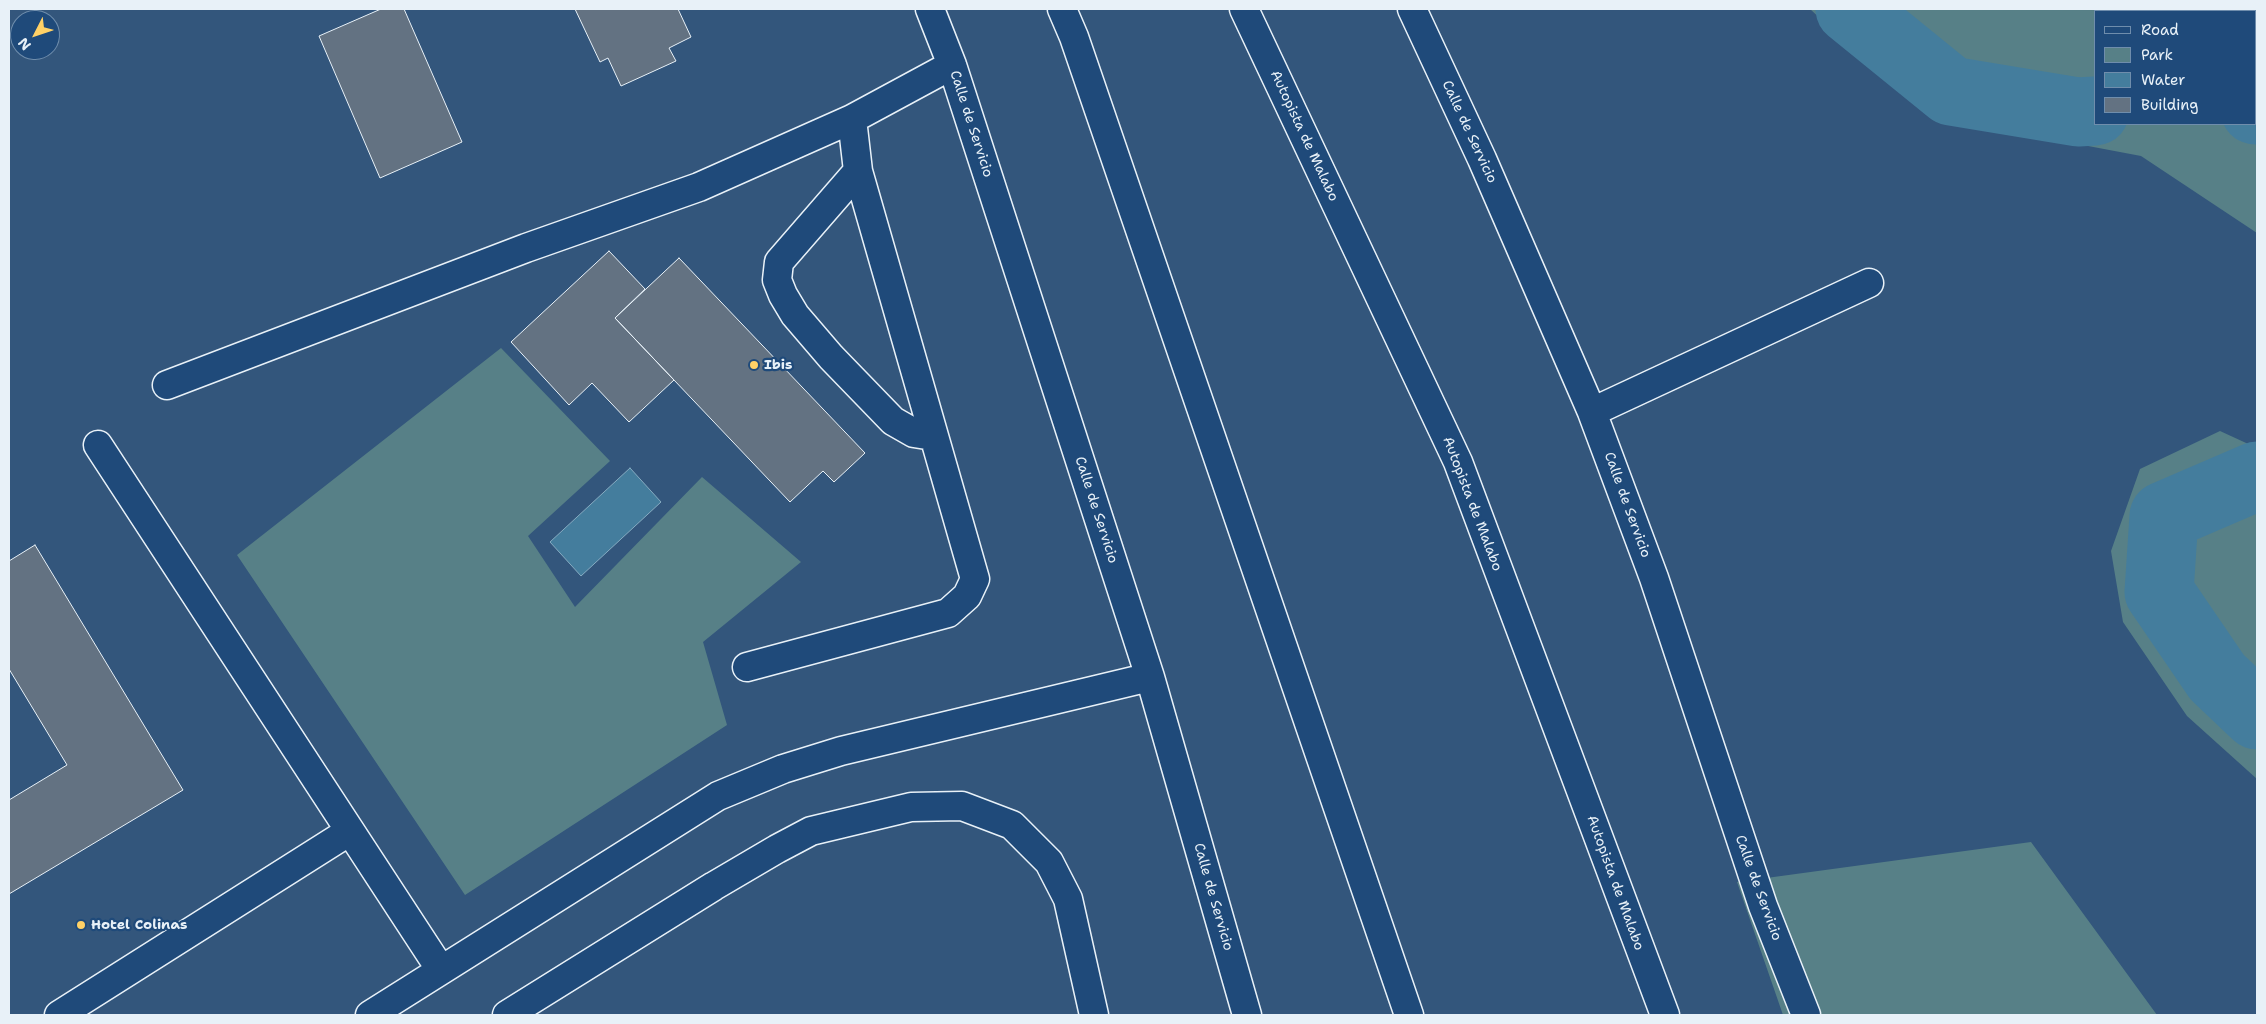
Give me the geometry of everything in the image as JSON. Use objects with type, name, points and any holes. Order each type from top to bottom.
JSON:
[{"type":"main road","name":"Calle de Servicio","points":[[930,9],[952,65],[1150,677],[1247,1015]]},
{"type":"main road","points":[[1062,9],[1083,65],[1409,1015]]},
{"type":"main road","name":"Autopista de Malabo","points":[[1244,9],[1458,462],[1665,1015]]},
{"type":"main road","name":"Calle de Servicio","points":[[1412,9],[1482,159],[1592,412],[1654,578],[1763,906],[1806,1015]]},
{"type":"main road","points":[[167,385],[526,248],[699,187],[852,119],[952,65]]},
{"type":"main road","points":[[747,667],[948,613],[967,596],[975,579],[858,171],[852,119]]},
{"type":"main road","points":[[858,171],[779,262],[777,280],[783,295],[795,315],[831,357],[893,422],[914,433],[933,436]]},
{"type":"main road","points":[[1592,412],[1869,283]]},
{"type":"main road","points":[[98,444],[441,970]]},
{"type":"main road","points":[[370,1015],[718,796],[783,769],[840,751],[1150,677]]},
{"type":"main road","points":[[507,1015],[714,886],[812,831],[912,807],[962,806],[1012,825],[1049,862],[1068,899],[1094,1015]]},
{"type":"main road","points":[[59,1015],[350,831]]},
{"type":"green space","points":[[1810,9],[2257,9],[2257,233],[2141,156],[1993,128],[1898,91]]},
{"type":"green space","points":[[501,348],[610,461],[528,536],[575,607],[702,477],[801,562],[703,642],[727,725],[465,895],[237,555]]},
{"type":"green space","points":[[2220,431],[2257,448],[2257,779],[2187,716],[2123,622],[2111,551],[2140,469]]},
{"type":"green space","points":[[2031,842],[2157,1015],[1783,1015],[1737,882]]},
{"type":"water","points":[[630,468],[661,502],[581,576],[550,542]]},
{"type":"building","points":[[381,9],[404,9],[462,142],[380,178],[319,36]]},
{"type":"building","points":[[575,9],[678,9],[691,37],[669,48],[676,61],[621,86],[608,58],[600,62]]},
{"type":"building","points":[[609,251],[645,289],[615,318],[674,380],[629,422],[592,383],[569,405],[511,342]]},
{"type":"building","points":[[679,258],[865,453],[834,482],[823,471],[790,502],[615,318]]},
{"type":"building","points":[[35,545],[183,790],[9,894],[9,800],[67,765],[9,669],[9,561]]},
{"type":"waterway","points":[[1850,9],[1951,91],[2078,112],[2094,111]]},
{"type":"waterway","points":[[2257,476],[2164,516],[2159,592],[2217,677],[2257,715]]},
{"type":"place","name":"Ibis","points":[[754,365]]},
{"type":"place","name":"Hotel Colinas","points":[[81,925]]}]
